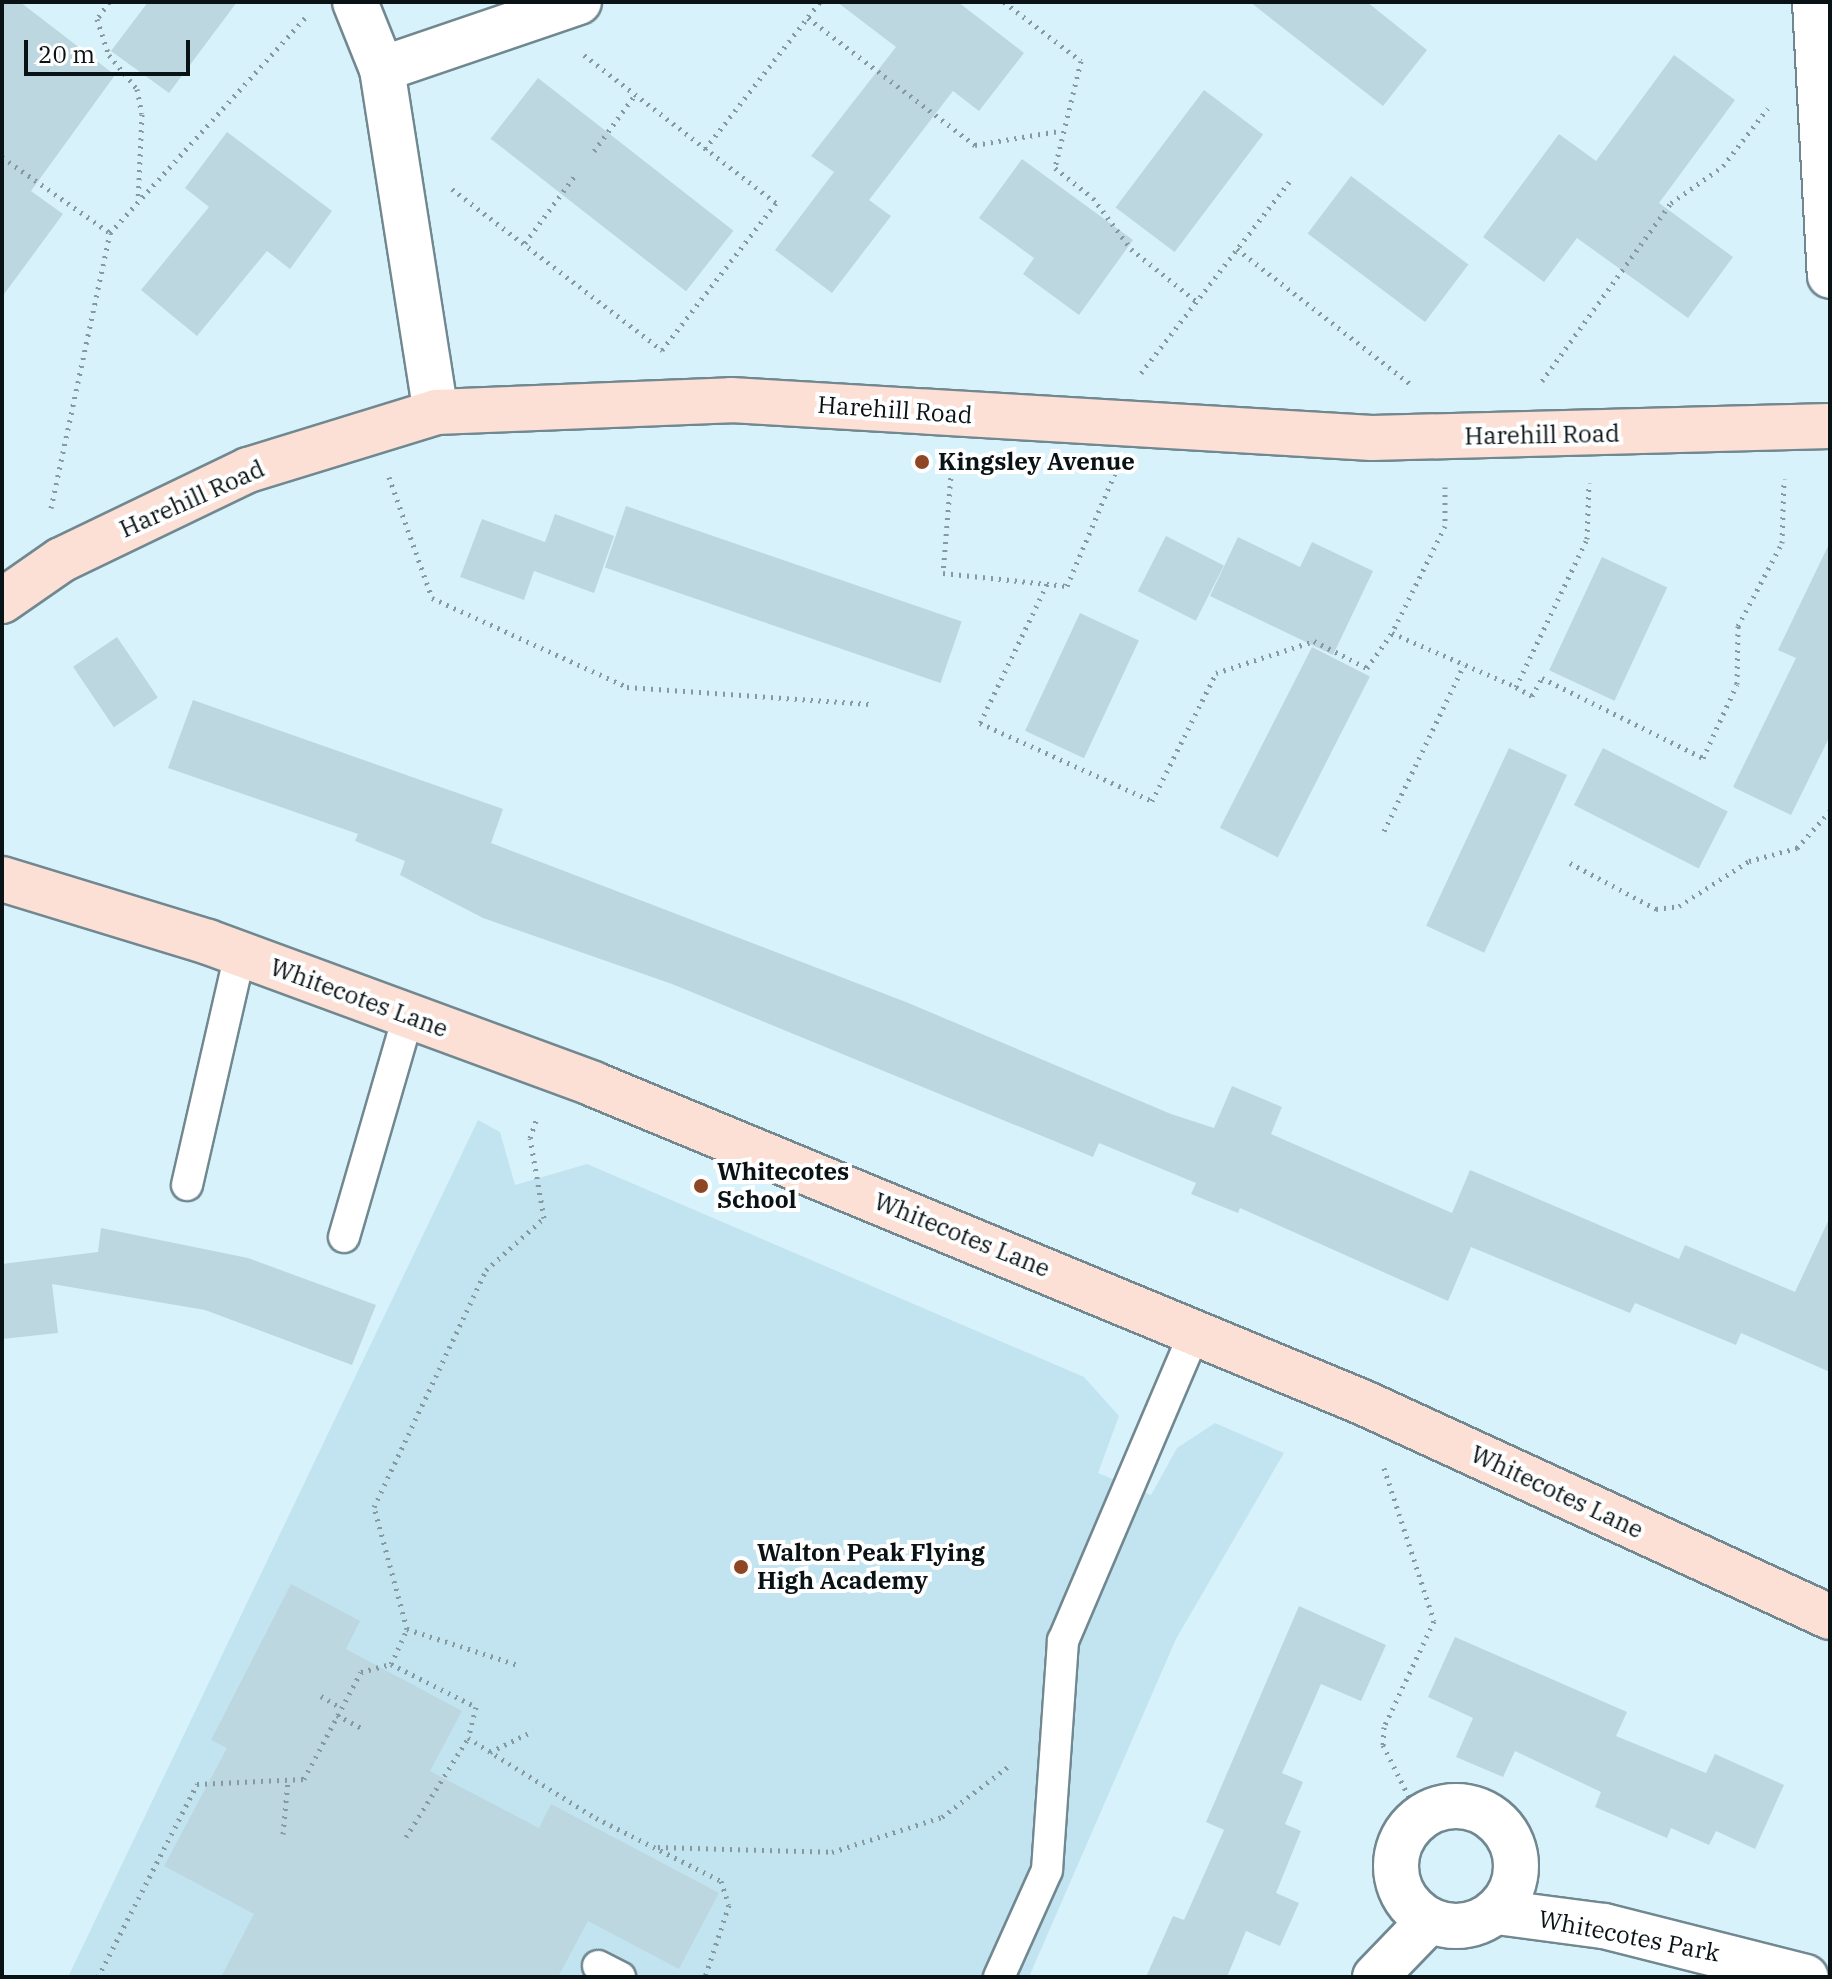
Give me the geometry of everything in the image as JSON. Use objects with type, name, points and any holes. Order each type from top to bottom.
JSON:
[{"type":"street","points":[[355,2],[382,69],[401,174],[436,412]]},
{"type":"street","points":[[382,69],[533,15],[579,2]]},
{"type":"street","points":[[1815,2],[1830,276]]},
{"type":"street","name":"Harehill Road","points":[[2,601],[61,560],[248,470],[436,412],[674,399],[1120,423],[1293,437],[1502,437],[1830,426]]},
{"type":"street","name":"Whitecotes Lane","points":[[11,890],[240,954],[554,1069],[1362,1402],[1830,1617]]},
{"type":"street","name":"Whitecotes Park","points":[[1419,1817],[1447,1806],[1496,1820],[1518,1866],[1497,1912]]},
{"type":"street","points":[[1375,1977],[1429,1921],[1412,1908],[1395,1871],[1397,1849],[1419,1817]]},
{"type":"street","name":"Whitecotes Park","points":[[1429,1921],[1475,1924],[1497,1912],[1604,1926],[1806,1977]]},
{"type":"lane","points":[[187,1185],[240,954]]},
{"type":"lane","points":[[344,1237],[408,1016]]},
{"type":"lane","points":[[999,1977],[1047,1870],[1055,1713],[1063,1641],[1195,1332]]},
{"type":"path","points":[[109,2],[97,19],[109,55],[137,89],[142,114],[138,202]]},
{"type":"path","points":[[705,149],[820,2]]},
{"type":"path","points":[[1004,2],[1081,61],[1059,131],[1055,168],[1093,198],[1131,249],[1196,301]]},
{"type":"path","points":[[61,560],[49,501],[110,233],[309,14]]},
{"type":"path","points":[[533,15],[776,203],[662,350]]},
{"type":"path","points":[[808,18],[975,145],[1059,131]]},
{"type":"path","points":[[594,151],[635,95]]},
{"type":"path","points":[[1502,437],[1671,203],[1723,166],[1770,105]]},
{"type":"path","points":[[2,157],[110,233]]},
{"type":"path","points":[[401,174],[454,190],[662,350],[674,399]]},
{"type":"path","points":[[525,243],[576,174]]},
{"type":"path","points":[[956,413],[943,573],[1067,586],[1120,423],[1196,301],[1289,182]]},
{"type":"path","points":[[1237,249],[1419,390]]},
{"type":"path","points":[[1392,633],[1532,696],[1542,678],[1703,758],[1737,684],[1738,626],[1782,543],[1786,427]]},
{"type":"path","points":[[373,431],[432,598],[627,687],[873,704]]},
{"type":"path","points":[[1516,687],[1587,539],[1591,434]]},
{"type":"path","points":[[1047,584],[980,723],[1152,801],[1216,673],[1314,641],[1367,668],[1392,633],[1445,526],[1445,437]]},
{"type":"path","points":[[1384,831],[1464,665]]},
{"type":"path","points":[[1570,863],[1656,909],[1679,906],[1749,861],[1797,848],[1830,811]]},
{"type":"path","points":[[391,1664],[407,1629],[374,1507],[486,1270],[544,1218],[530,1138],[554,1069]]},
{"type":"path","points":[[1362,1402],[1434,1621],[1384,1727],[1383,1745],[1419,1817]]},
{"type":"path","points":[[407,1629],[518,1665]]},
{"type":"path","points":[[98,1977],[197,1784],[304,1779],[361,1672],[391,1664],[476,1707],[468,1738],[406,1837]]},
{"type":"path","points":[[321,1696],[341,1708]]},
{"type":"path","points":[[655,1847],[832,1852],[942,1817],[1019,1758],[1027,1725],[1055,1713]]},
{"type":"path","points":[[337,1715],[363,1729]]},
{"type":"path","points":[[490,1752],[533,1731]]},
{"type":"path","points":[[468,1738],[655,1847],[721,1881],[729,1905],[705,1977]]},
{"type":"path","points":[[283,1834],[288,1780]]},
{"type":"shaded area","name":"Walton Peak Flying High Academy","points":[[478,1120],[500,1132],[515,1185],[587,1164],[1084,1377],[1119,1416],[1098,1473],[1151,1495],[1177,1448],[1215,1423],[1284,1453],[1176,1639],[1029,1977],[68,1977]]},
{"type":"building","points":[[2,2],[20,2],[115,75],[31,191],[63,214],[2,297]]},
{"type":"building","points":[[148,2],[237,2],[169,93],[111,51]]},
{"type":"building","points":[[837,2],[958,2],[1024,53],[979,111],[953,91],[869,200],[891,216],[832,293],[775,250],[834,172],[811,156],[896,47]]},
{"type":"building","points":[[1250,2],[1367,2],[1427,50],[1383,106]]},
{"type":"building","points":[[1674,55],[1735,100],[1659,203],[1733,257],[1688,318],[1577,238],[1544,282],[1483,237],[1559,134],[1596,161]]},
{"type":"building","points":[[538,78],[733,231],[686,291],[491,139]]},
{"type":"building","points":[[1204,90],[1263,135],[1175,252],[1116,207]]},
{"type":"building","points":[[227,132],[332,211],[290,269],[267,251],[197,336],[141,290],[209,207],[185,188]]},
{"type":"building","points":[[1022,159],[1133,240],[1079,315],[1023,274],[1034,258],[979,218]]},
{"type":"building","points":[[1351,176],[1468,264],[1425,322],[1308,234]]},
{"type":"building","points":[[626,506],[962,622],[940,683],[605,567]]},
{"type":"building","points":[[555,514],[614,536],[594,593],[534,571],[524,600],[460,577],[482,519],[545,542]]},
{"type":"building","points":[[1166,536],[1224,566],[1196,621],[1138,591]]},
{"type":"building","points":[[1238,537],[1300,567],[1312,542],[1373,571],[1333,655],[1210,596]]},
{"type":"building","points":[[1830,542],[1830,736],[1791,815],[1733,787],[1796,658],[1778,650]]},
{"type":"building","points":[[1602,557],[1667,587],[1614,701],[1549,670]]},
{"type":"building","points":[[1080,613],[1139,640],[1084,758],[1025,731]]},
{"type":"building","points":[[117,637],[158,698],[114,727],[73,667]]},
{"type":"building","points":[[1312,647],[1370,677],[1278,857],[1220,828]]},
{"type":"building","points":[[193,700],[503,809],[491,843],[906,1002],[1171,1114],[1214,1128],[1232,1086],[1282,1107],[1271,1134],[1452,1213],[1470,1170],[1679,1259],[1685,1245],[1795,1292],[1830,1217],[1830,1372],[1741,1333],[1736,1345],[1635,1303],[1630,1313],[1471,1247],[1448,1301],[1240,1208],[1238,1213],[1191,1194],[1196,1183],[1099,1143],[1093,1157],[672,984],[483,918],[400,875],[405,861],[355,841],[358,834],[168,768]]},
{"type":"building","points":[[1509,748],[1567,775],[1484,953],[1426,926]]},
{"type":"building","points":[[1603,748],[1728,812],[1699,869],[1574,805]]},
{"type":"building","points":[[101,1228],[248,1258],[376,1305],[352,1365],[205,1310],[52,1284],[58,1333],[2,1339],[2,1264],[98,1252]]},
{"type":"building","points":[[291,1584],[360,1621],[346,1649],[462,1711],[430,1771],[539,1828],[551,1804],[719,1893],[679,1969],[588,1921],[558,1977],[221,1977],[254,1914],[164,1866],[227,1748],[211,1740]]},
{"type":"building","points":[[1299,1606],[1386,1645],[1361,1701],[1321,1684],[1282,1773],[1303,1782],[1285,1824],[1301,1831],[1276,1893],[1299,1903],[1280,1946],[1246,1931],[1227,1977],[1146,1977],[1173,1916],[1184,1920],[1224,1830],[1206,1822]]},
{"type":"building","points":[[1455,1637],[1627,1712],[1616,1736],[1706,1773],[1715,1754],[1784,1785],[1755,1849],[1716,1831],[1709,1845],[1671,1828],[1667,1838],[1595,1807],[1601,1792],[1515,1751],[1503,1777],[1456,1757],[1473,1718],[1428,1697]]},
{"type":"place","name":"Kingsley Avenue","points":[[922,462]]},
{"type":"place","name":"Whitecotes School","points":[[701,1186]]},
{"type":"place","name":"Walton Peak Flying High Academy","points":[[741,1567]]}]
